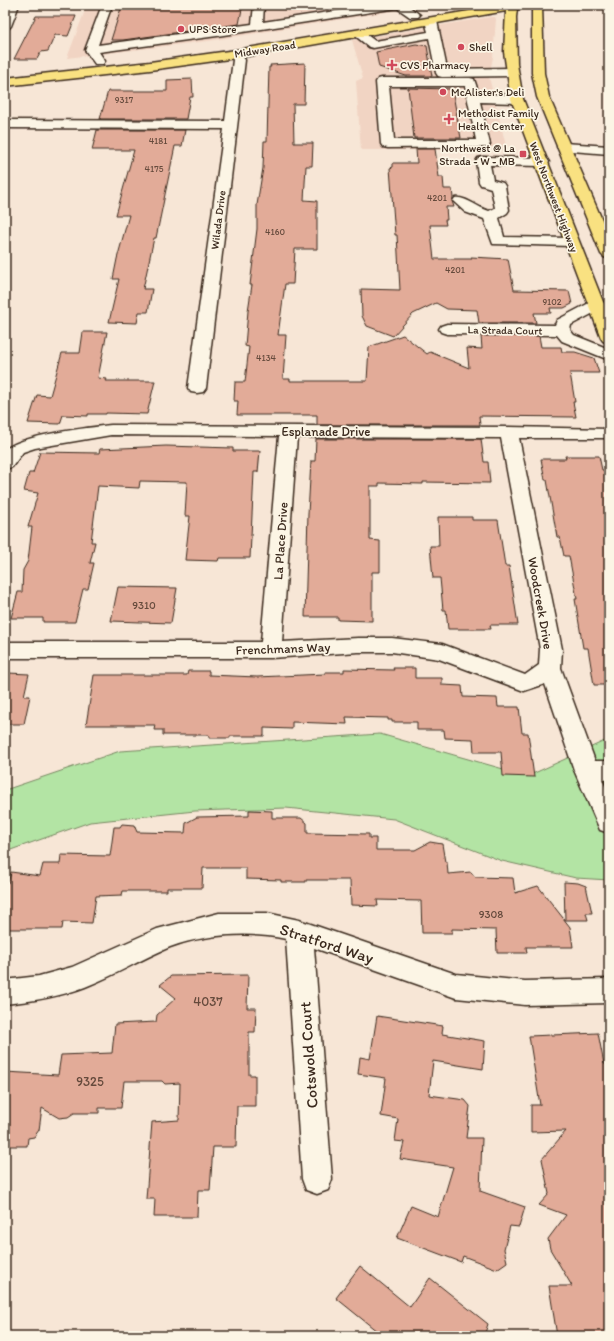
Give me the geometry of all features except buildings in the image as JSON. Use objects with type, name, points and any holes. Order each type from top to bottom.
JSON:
[{"type":"main road","name":"Midway Road","points":[[5,82],[150,66],[349,26],[476,5]]},
{"type":"main road","points":[[537,5],[538,73],[543,97],[570,162],[606,240],[609,254]]},
{"type":"main road","name":"Midway Road","points":[[5,72],[232,49],[359,34],[516,6]]},
{"type":"main road","name":"West Northwest Highway","points":[[516,6],[509,38],[511,72],[517,98],[609,338]]},
{"type":"main road","points":[[349,26],[359,34]]},
{"type":"main road","points":[[517,98],[530,101],[545,124],[558,133]]},
{"type":"main road","points":[[542,162],[570,162]]},
{"type":"street","points":[[5,26],[14,5]]},
{"type":"street","points":[[91,50],[107,5]]},
{"type":"street","points":[[257,27],[259,5]]},
{"type":"street","points":[[91,50],[217,33],[396,5]]},
{"type":"street","points":[[400,5],[414,15]]},
{"type":"street","points":[[336,15],[349,26]]},
{"type":"street","points":[[431,21],[442,73],[511,72]]},
{"type":"street","points":[[217,33],[232,49]]},
{"type":"street","points":[[359,34],[373,45],[434,34]]},
{"type":"street","name":"Wilada Drive","points":[[197,388],[239,60],[232,49]]},
{"type":"street","points":[[91,50],[100,62]]},
{"type":"street","points":[[382,82],[470,82],[474,98],[484,144],[388,144],[382,82]]},
{"type":"street","points":[[474,98],[517,98]]},
{"type":"street","points":[[5,124],[231,125]]},
{"type":"street","points":[[564,147],[606,155]]},
{"type":"street","points":[[570,162],[606,155]]},
{"type":"street","points":[[469,191],[498,186],[502,210],[491,216],[473,210],[464,205],[469,191],[483,161],[542,162]]},
{"type":"street","points":[[491,216],[498,241],[571,242]]},
{"type":"street","points":[[597,305],[563,323],[562,330],[568,338],[609,355]]},
{"type":"street","name":"La Strada Court","points":[[447,329],[562,330]]},
{"type":"street","name":"Esplanade Drive","points":[[5,463],[8,456],[17,448],[32,443],[84,433],[111,430],[604,433]]},
{"type":"street","name":"La Place Drive","points":[[271,650],[288,432]]},
{"type":"street","name":"Woodcreek Drive","points":[[509,432],[550,649],[550,668],[598,770],[609,823]]},
{"type":"street","name":"Frenchmans Way","points":[[5,650],[271,650],[358,645],[392,645],[442,652],[524,683],[535,680],[550,668]]},
{"type":"street","name":"Stratford Way","points":[[5,992],[39,988],[77,978],[166,937],[219,924],[267,924],[299,931],[456,986],[525,993],[609,990]]},
{"type":"street","name":"Cotswold Court","points":[[299,931],[317,1179]]},
{"type":"shaded area","points":[[87,5],[430,5],[208,41],[67,58]]},
{"type":"shaded area","points":[[495,17],[496,19],[493,57],[489,77],[507,150],[361,150],[356,81],[363,78],[352,40]]},
{"type":"green space","points":[[380,734],[528,776],[609,739],[609,880],[576,878],[502,861],[394,819],[286,808],[195,811],[90,822],[5,852],[5,790],[120,751]]},
{"type":"place","name":"UPS Store","points":[[181,29]]},
{"type":"place","name":"Shell","points":[[461,47]]},
{"type":"place","name":"CVS Pharmacy","points":[[392,65]]},
{"type":"place","name":"McAlister's Deli","points":[[443,92]]},
{"type":"place","name":"Methodist Family Health Center","points":[[449,119]]},
{"type":"place","name":"Northwest @ La Strada - W - MB","points":[[523,154]]}]
